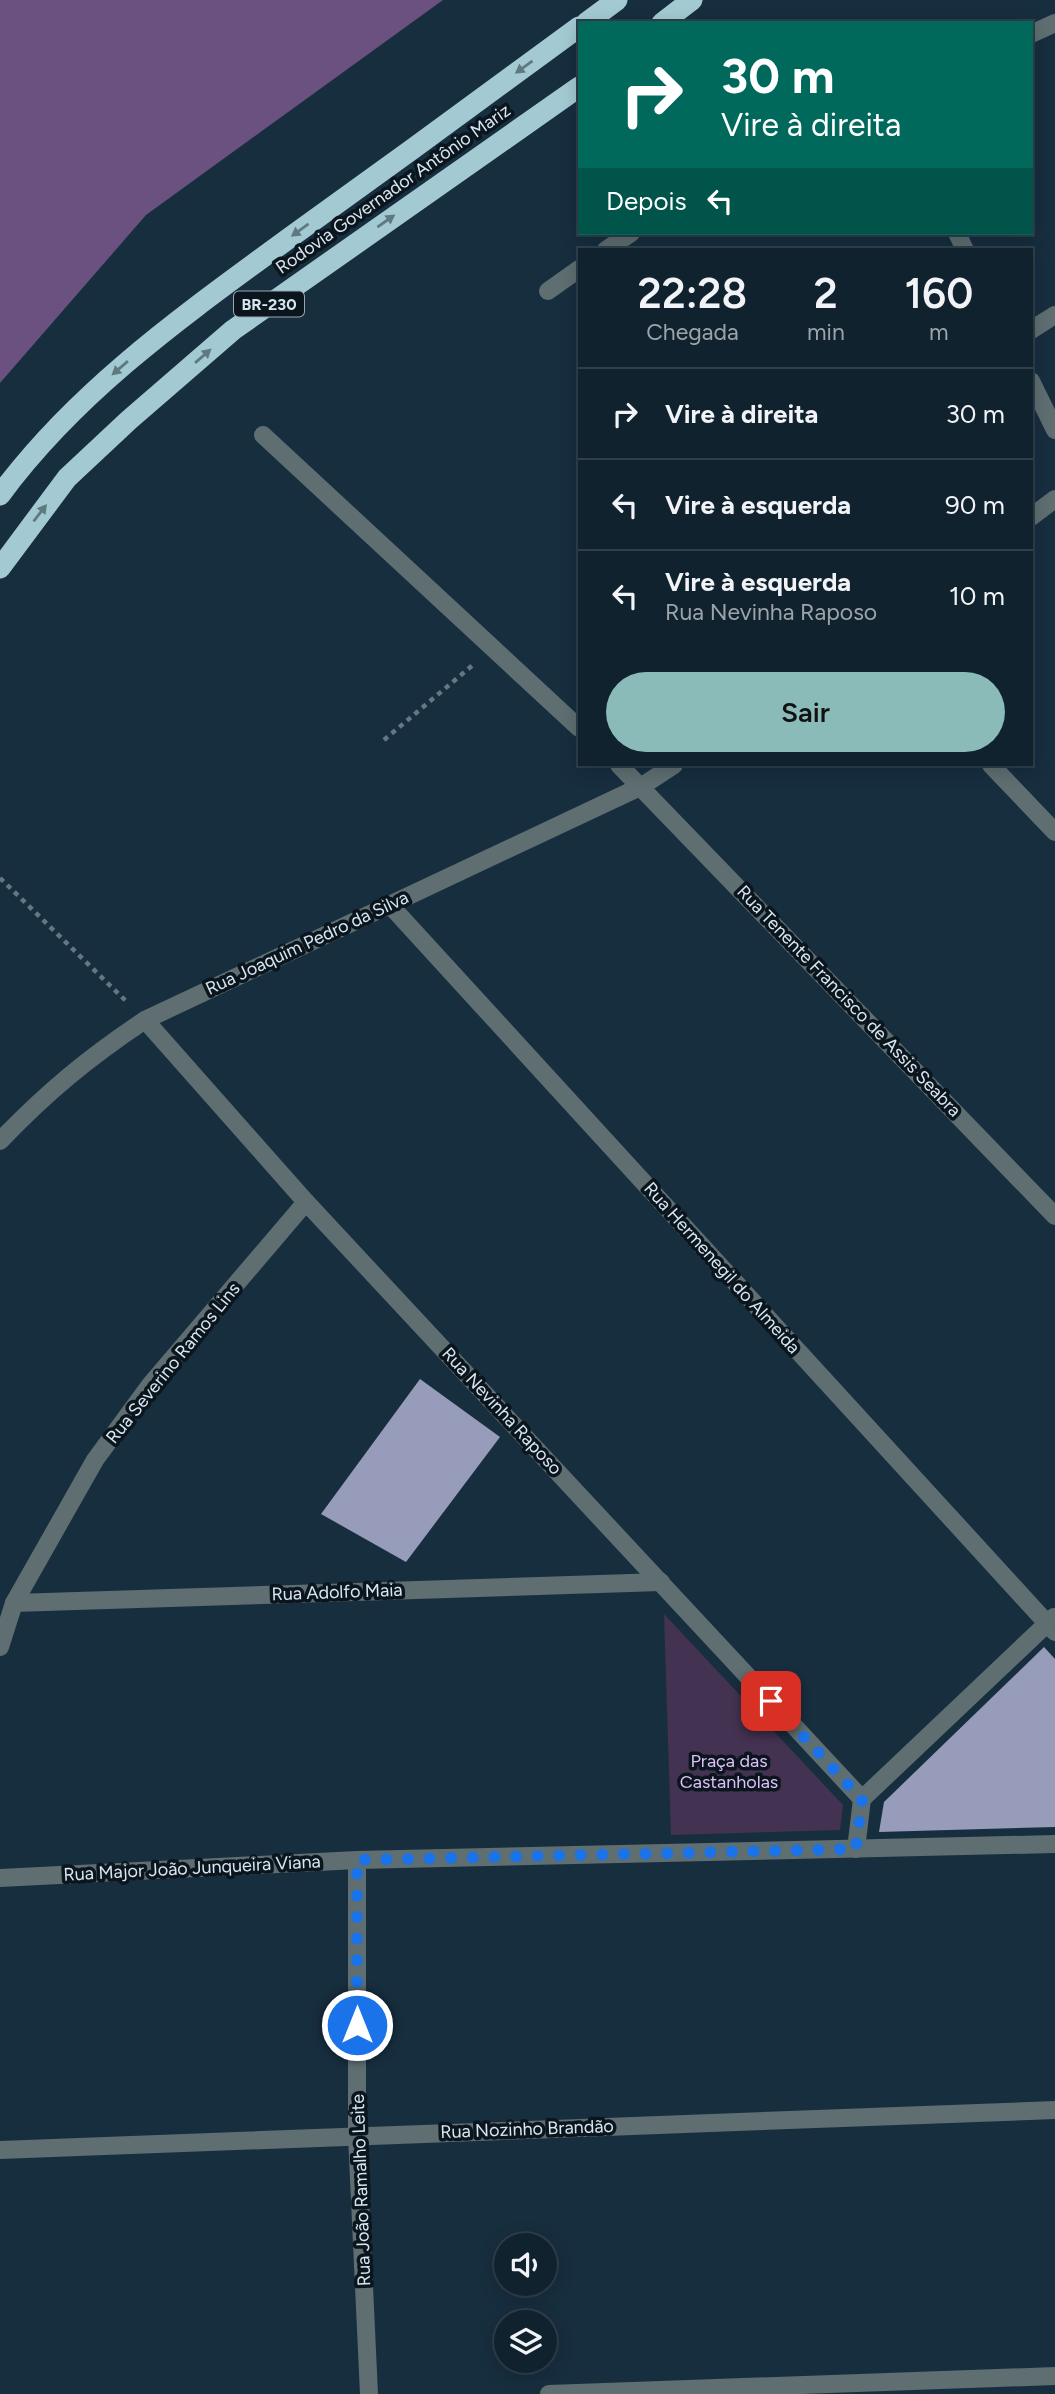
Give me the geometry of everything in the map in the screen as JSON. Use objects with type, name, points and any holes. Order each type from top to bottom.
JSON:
[{"type":"highway","points":[[589,21],[617,0]]},
{"type":"highway","points":[[665,21],[692,0]]},
{"type":"highway","name":"Rodovia Governador Antônio Mariz","points":[[0,495],[51,433],[118,369],[204,300],[578,28]]},
{"type":"highway","name":"Rodovia Governador Antônio Mariz","points":[[0,568],[67,478],[233,330],[578,88]]},
{"type":"street","points":[[1033,33],[1055,23]]},
{"type":"street","points":[[609,248],[628,235]]},
{"type":"street","points":[[548,291],[578,270]]},
{"type":"street","points":[[1033,329],[1055,315]]},
{"type":"street","points":[[1033,385],[1055,430]]},
{"type":"street","points":[[263,435],[578,727]]},
{"type":"street","points":[[1033,516],[1055,499]]},
{"type":"street","name":"Rua Tenente Francisco de Assis Seabra","points":[[620,766],[1055,1216]]},
{"type":"street","name":"Rua Joaquim Pedro da Silva","points":[[0,1142],[38,1101],[59,1083],[145,1020],[642,786],[672,766]]},
{"type":"street","points":[[992,766],[1055,832]]},
{"type":"street","name":"Rua Hermenegil do Almeida","points":[[389,904],[1052,1624]]},
{"type":"street","name":"Rua Nevinha Raposo","points":[[145,1020],[306,1202],[862,1800]]},
{"type":"street","name":"Rua Severino Ramos Lins","points":[[0,1647],[13,1603],[95,1460],[150,1385],[306,1202]]},
{"type":"street","name":"Rua Adolfo Maia","points":[[13,1603],[661,1582]]},
{"type":"street","points":[[856,1849],[862,1800],[1052,1624]]},
{"type":"street","name":"Rua Major João Junqueira Viana","points":[[0,1878],[357,1860],[1055,1844]]},
{"type":"street","name":"Rua João Ramalho Leite","points":[[357,1860],[357,2136],[369,2394]]},
{"type":"street","name":"Rua Nozinho Brandão","points":[[0,2150],[1055,2110]]},
{"type":"street","points":[[549,2394],[1055,2376]]},
{"type":"path","points":[[384,740],[493,648]]},
{"type":"path","points":[[0,878],[145,1020]]},
{"type":"green space","name":"Praça das Castanholas","points":[[664,1614],[843,1805],[840,1830],[671,1835]]},
{"type":"shaded area","points":[[0,0],[443,0],[146,215],[0,383]]},
{"type":"building","points":[[420,1379],[500,1437],[406,1562],[321,1514]]},
{"type":"building","points":[[1044,1647],[1055,1659],[1055,1827],[879,1832],[884,1802]]},
{"type":"route","points":[[357,2025],[357,1860],[856,1849],[862,1800],[771,1701]]}]
